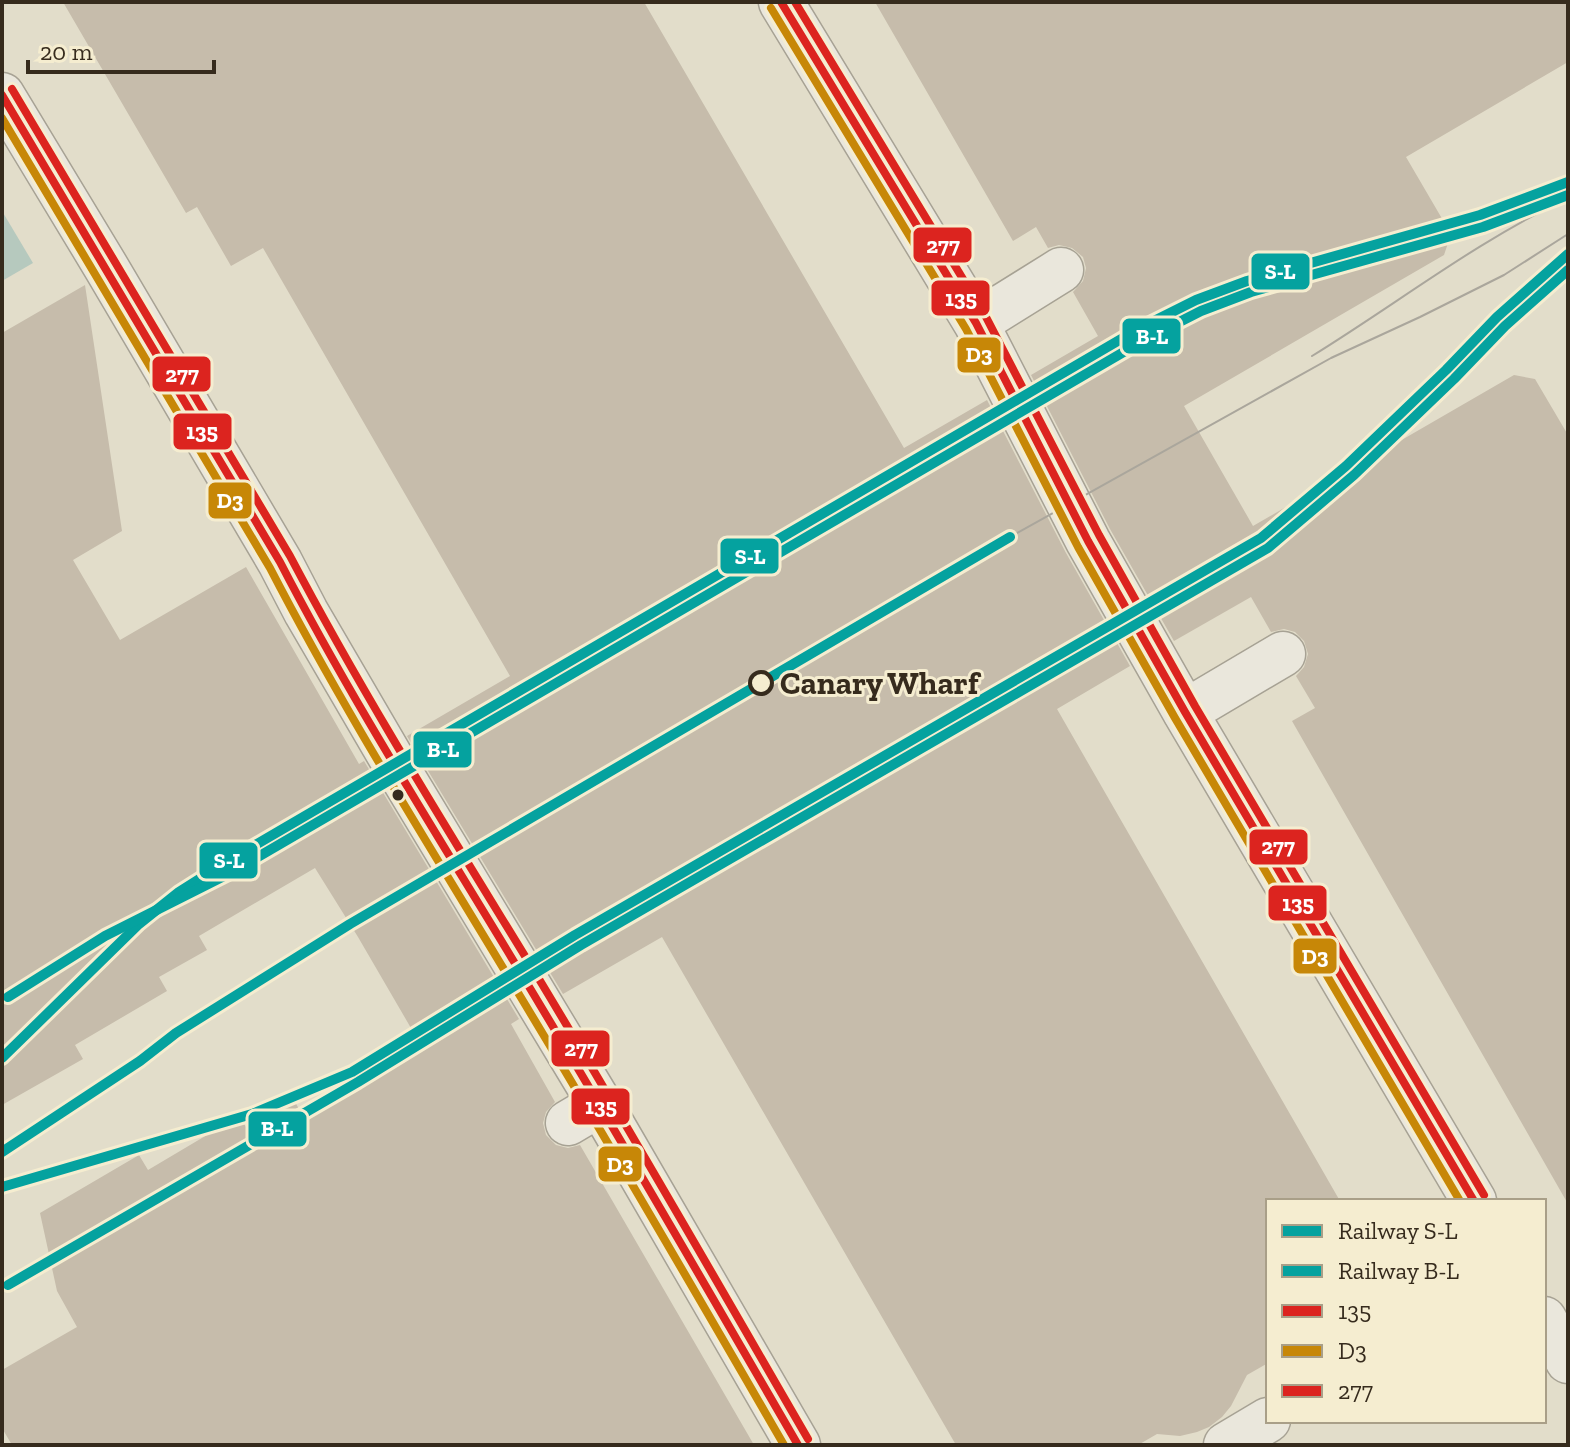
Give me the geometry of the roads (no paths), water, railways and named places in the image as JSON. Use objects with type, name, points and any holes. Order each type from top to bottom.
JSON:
[{"type":"street","points":[[781,2],[976,323],[1088,541],[1185,712],[1473,1199]]},
{"type":"street","points":[[2,95],[280,562],[324,673],[584,1114],[798,1445]]},
{"type":"street","points":[[976,323],[1061,270]]},
{"type":"street","points":[[1185,712],[1283,654]]},
{"type":"street","points":[[1546,1322],[1568,1361]]},
{"type":"street","points":[[1226,1445],[1266,1421]]},
{"type":"tram line","points":[[1312,356],[1502,233],[1568,198]]},
{"type":"tram line","points":[[1010,537],[1331,358],[1504,275],[1568,234]]},
{"type":"rail line","name":"S-L","points":[[2,1058],[139,924],[179,892],[1140,328],[1196,300],[1247,281],[1480,215],[1568,182]]},
{"type":"rail line","name":"B-L","points":[[8,997],[105,936],[234,871],[1146,339],[1201,311],[1251,292],[1483,227],[1568,195]]},
{"type":"rail line","name":"S-L","points":[[2,1187],[252,1114],[352,1072],[575,935],[1261,538],[1346,466],[1497,317],[1568,254]]},
{"type":"rail line","name":"B-L","points":[[8,1285],[358,1082],[581,945],[1268,548],[1354,475],[1505,326],[1568,270]]},
{"type":"rail line","name":"S-L","points":[[2,1152],[140,1061],[176,1033],[350,924],[1010,537]]},
{"type":"place","name":"Canary Wharf","points":[[761,683]]}]
